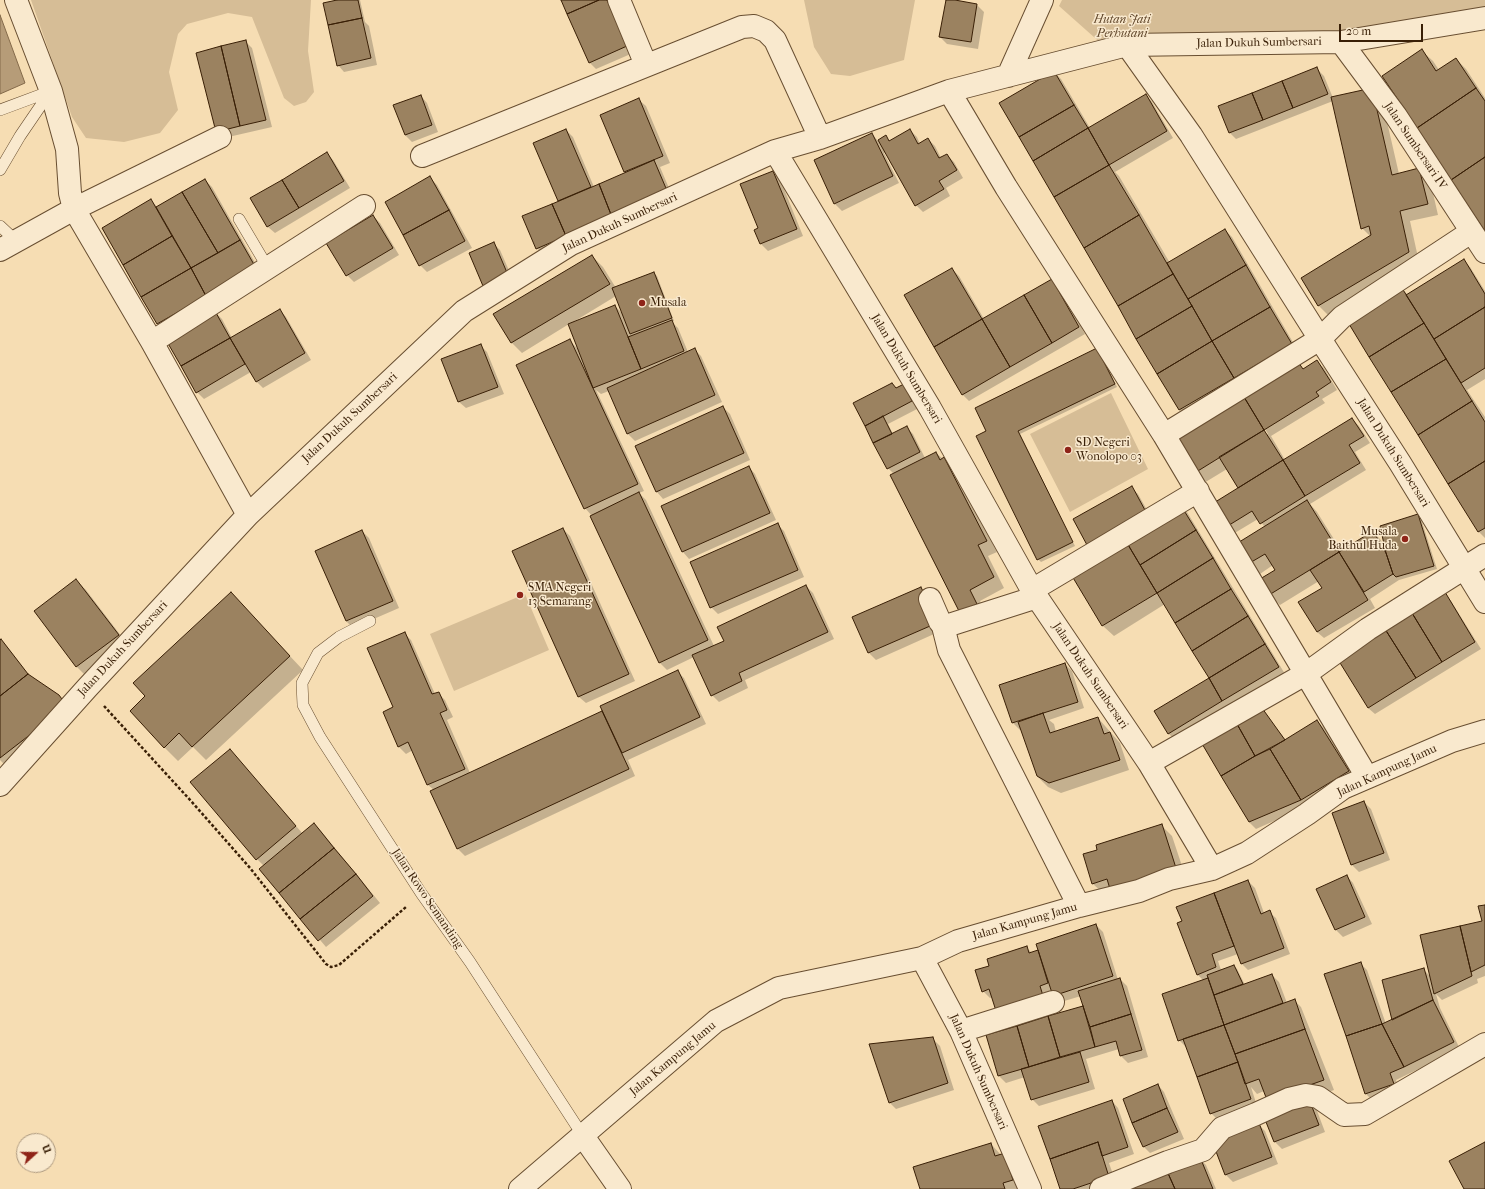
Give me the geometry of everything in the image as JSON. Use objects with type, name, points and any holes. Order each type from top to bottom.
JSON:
[{"type":"street","points":[[16,0],[51,91],[67,149],[70,193],[74,209],[152,342],[248,514]]},
{"type":"street","points":[[619,0],[646,65]]},
{"type":"street","points":[[1008,76],[1042,0]]},
{"type":"street","name":"Jalan Dukuh Sumbersari","points":[[0,785],[87,688],[248,514],[464,311],[571,244],[775,151],[820,138],[949,91],[1128,45],[1341,42],[1485,18]]},
{"type":"street","points":[[422,156],[742,27],[754,26],[766,31],[775,40],[820,138]]},
{"type":"street","name":"Jalan Sumbersari IV","points":[[1341,42],[1396,116],[1485,252]]},
{"type":"street","name":"Jalan Dukuh Sumbersari","points":[[1128,45],[1191,135],[1400,463],[1485,602]]},
{"type":"street","points":[[949,91],[1006,187],[1164,435],[1307,673],[1367,777]]},
{"type":"street","points":[[5,239],[74,209],[220,137]]},
{"type":"street","name":"Jalan Dukuh Sumbersari","points":[[775,151],[930,408],[1034,594],[1149,763],[1212,869]]},
{"type":"street","points":[[152,342],[364,206]]},
{"type":"street","points":[[1164,435],[1320,339],[1342,317],[1472,232]]},
{"type":"street","points":[[945,637],[946,626],[1034,594],[1198,491]]},
{"type":"street","points":[[1149,763],[1307,673],[1368,629],[1485,555]]},
{"type":"street","points":[[930,599],[945,637],[1079,906]]},
{"type":"street","name":"Jalan Kampung Jamu","points":[[520,1189],[716,1021],[779,988],[922,958],[958,942],[1079,906],[1139,891],[1169,879],[1212,869],[1247,852],[1343,788],[1452,741],[1485,731]]},
{"type":"street","name":"Jalan Dukuh Sumbersari","points":[[922,958],[961,1031],[1030,1189]]},
{"type":"street","points":[[961,1031],[1053,1002]]},
{"type":"street","points":[[1100,1189],[1203,1150],[1222,1128],[1289,1099],[1306,1095],[1318,1097],[1344,1115],[1365,1114],[1485,1044]]},
{"type":"street","name":"Jalan Rowo Semanding","points":[[583,1136],[620,1189]]},
{"type":"lane","points":[[0,110],[51,91]]},
{"type":"lane","points":[[0,170],[20,136],[51,91]]},
{"type":"lane","points":[[239,219],[268,268]]},
{"type":"lane","name":"Jalan Rowo Semanding","points":[[370,621],[339,637],[318,653],[302,683],[303,705],[320,737],[421,893],[470,962],[583,1136]]},
{"type":"path","points":[[87,688],[191,801],[250,868],[326,964],[331,967],[339,965],[421,893]]},
{"type":"green space","points":[[31,0],[311,0],[308,51],[314,92],[306,102],[294,106],[284,98],[252,17],[228,13],[187,24],[178,34],[169,72],[178,110],[160,133],[124,142],[86,138],[72,117]]},
{"type":"green space","points":[[804,0],[915,0],[904,60],[850,76],[831,74],[814,47]]},
{"type":"green space","name":"Hutan Jati Perhutani","points":[[1062,0],[1485,0],[1485,26],[1113,54],[1059,6]]},
{"type":"green space","points":[[1111,393],[1148,469],[1070,512],[1030,434]]},
{"type":"green space","points":[[525,594],[549,650],[454,691],[430,634]]},
{"type":"shaded area","points":[[0,15],[25,83],[0,94]]},
{"type":"building","points":[[337,0],[358,0],[362,18],[328,25],[323,3]]},
{"type":"building","points":[[561,0],[599,0],[567,14]]},
{"type":"building","points":[[599,0],[607,0],[627,46],[589,63],[567,14]]},
{"type":"building","points":[[946,0],[977,4],[971,42],[939,37]]},
{"type":"building","points":[[362,18],[371,58],[337,66],[328,25]]},
{"type":"building","points":[[246,40],[266,120],[240,126],[221,46]]},
{"type":"building","points":[[221,46],[240,126],[216,132],[196,53]]},
{"type":"building","points":[[1422,49],[1436,71],[1456,58],[1476,88],[1417,128],[1382,76]]},
{"type":"building","points":[[1317,67],[1328,94],[1293,108],[1282,81]]},
{"type":"building","points":[[1054,71],[1074,105],[1019,137],[999,103]]},
{"type":"building","points":[[1282,81],[1293,108],[1263,120],[1252,93]]},
{"type":"building","points":[[1372,88],[1392,175],[1419,168],[1428,204],[1400,211],[1409,252],[1318,306],[1301,278],[1371,235],[1369,226],[1361,229],[1331,97]]},
{"type":"building","points":[[1476,88],[1485,101],[1485,157],[1451,180],[1417,128]]},
{"type":"building","points":[[1252,93],[1263,120],[1229,133],[1218,106]]},
{"type":"building","points":[[1146,94],[1167,131],[1109,165],[1088,128]]},
{"type":"building","points":[[421,95],[432,125],[405,135],[393,105]]},
{"type":"building","points":[[639,98],[663,156],[624,172],[600,115]]},
{"type":"building","points":[[1074,105],[1088,128],[1033,161],[1019,137]]},
{"type":"building","points":[[1088,128],[1109,165],[1054,197],[1033,161]]},
{"type":"building","points":[[566,129],[591,187],[558,201],[533,143]]},
{"type":"building","points":[[910,129],[918,144],[928,138],[939,158],[947,154],[957,170],[939,181],[944,189],[915,206],[878,140],[886,135],[889,141]]},
{"type":"building","points":[[872,133],[893,176],[834,204],[814,160]]},
{"type":"building","points":[[327,152],[344,181],[299,208],[282,180]]},
{"type":"building","points":[[1485,157],[1485,230],[1484,230],[1451,180]]},
{"type":"building","points":[[654,160],[668,193],[612,217],[599,184]]},
{"type":"building","points":[[1109,165],[1139,215],[1084,248],[1054,197]]},
{"type":"building","points":[[773,171],[797,229],[760,244],[754,230],[758,228],[740,184]]},
{"type":"building","points":[[430,176],[449,210],[403,235],[385,202]]},
{"type":"building","points":[[205,179],[240,240],[218,253],[182,192]]},
{"type":"building","points":[[282,180],[299,208],[267,227],[250,198]]},
{"type":"building","points":[[599,184],[612,217],[566,236],[552,204]]},
{"type":"building","points":[[182,192],[218,253],[191,268],[156,207]]},
{"type":"building","points":[[151,199],[172,236],[123,265],[102,228]]},
{"type":"building","points":[[552,204],[566,236],[536,249],[522,216]]},
{"type":"building","points":[[449,210],[465,241],[419,266],[403,235]]},
{"type":"building","points":[[373,215],[393,248],[346,276],[326,243]]},
{"type":"building","points":[[1139,215],[1173,274],[1118,306],[1084,248]]},
{"type":"building","points":[[1225,229],[1246,265],[1188,299],[1167,263]]},
{"type":"building","points":[[172,236],[191,268],[141,297],[123,265]]},
{"type":"building","points":[[240,240],[256,268],[206,296],[191,268]]},
{"type":"building","points":[[494,242],[508,275],[483,286],[469,253]]},
{"type":"building","points":[[592,255],[610,284],[511,343],[493,314]]},
{"type":"building","points":[[1464,259],[1485,294],[1485,307],[1434,339],[1406,295]]},
{"type":"building","points":[[1246,265],[1270,307],[1212,341],[1188,299]]},
{"type":"building","points":[[191,268],[206,296],[157,324],[141,297]]},
{"type":"building","points":[[952,268],[982,319],[934,347],[904,295]]},
{"type":"building","name":"Musala","points":[[654,272],[672,318],[630,334],[612,288]]},
{"type":"building","points":[[1173,274],[1192,306],[1136,339],[1118,306]]},
{"type":"building","points":[[1052,279],[1079,327],[1052,343],[1024,295]]},
{"type":"building","points":[[1400,285],[1424,323],[1369,357],[1346,319]]},
{"type":"building","points":[[1024,295],[1052,343],[1010,367],[982,319]]},
{"type":"building","points":[[615,305],[641,369],[593,388],[568,324]]},
{"type":"building","points":[[1192,306],[1212,341],[1157,374],[1136,339]]},
{"type":"building","points":[[1270,307],[1292,344],[1234,378],[1212,341]]},
{"type":"building","points":[[1485,307],[1485,368],[1461,383],[1434,339]]},
{"type":"building","points":[[280,309],[305,353],[256,382],[230,338]]},
{"type":"building","points":[[215,311],[230,338],[181,366],[166,340]]},
{"type":"building","points":[[982,319],[1010,367],[962,395],[934,347]]},
{"type":"building","points":[[672,320],[684,351],[641,369],[628,337]]},
{"type":"building","points":[[1424,323],[1446,359],[1391,392],[1369,357]]},
{"type":"building","points":[[230,338],[245,364],[196,393],[181,366]]},
{"type":"building","points":[[570,339],[638,484],[584,509],[516,365]]},
{"type":"building","points":[[1212,341],[1234,378],[1179,410],[1157,374]]},
{"type":"building","points":[[481,344],[498,387],[458,402],[441,359]]},
{"type":"building","points":[[695,348],[715,395],[627,434],[607,388]]},
{"type":"building","points":[[1097,348],[1115,384],[1018,431],[1073,542],[1037,560],[976,436],[986,431],[975,408]]},
{"type":"building","points":[[1296,359],[1303,369],[1317,360],[1331,382],[1316,392],[1319,396],[1264,430],[1241,392]]},
{"type":"building","points":[[1446,359],[1472,401],[1418,435],[1391,392]]},
{"type":"building","points":[[892,383],[896,388],[904,384],[912,401],[865,426],[853,403]]},
{"type":"building","points":[[1241,392],[1264,430],[1193,474],[1170,436]]},
{"type":"building","points":[[1472,401],[1485,422],[1485,461],[1448,484],[1418,435]]},
{"type":"building","points":[[723,406],[744,453],[656,492],[635,446]]},
{"type":"building","points":[[883,416],[892,434],[873,443],[865,426]]},
{"type":"building","points":[[1352,418],[1364,436],[1349,445],[1360,463],[1305,496],[1283,460]]},
{"type":"building","points":[[907,426],[920,452],[887,469],[873,443]]},
{"type":"building","points":[[1264,430],[1283,460],[1238,488],[1219,457]]},
{"type":"building","points":[[936,452],[940,460],[944,457],[987,541],[978,545],[994,577],[970,590],[977,604],[960,613],[890,475]]},
{"type":"building","points":[[1283,460],[1305,496],[1260,524],[1252,511],[1226,527],[1212,504]]},
{"type":"building","points":[[1485,461],[1485,528],[1478,532],[1448,484]]},
{"type":"building","points":[[749,466],[770,513],[682,552],[661,506]]},
{"type":"building","points":[[1132,486],[1146,512],[1087,545],[1073,519]]},
{"type":"building","points":[[639,492],[708,640],[659,663],[590,516]]},
{"type":"building","points":[[1307,500],[1339,552],[1269,595],[1260,579],[1275,570],[1265,554],[1248,564],[1236,544]]},
{"type":"building","points":[[1180,504],[1196,530],[1140,565],[1124,538]]},
{"type":"building","name":"Musala Baithul Huda","points":[[1418,514],[1434,566],[1396,577],[1393,574],[1386,553],[1380,526]]},
{"type":"building","points":[[778,523],[798,570],[710,608],[690,562]]},
{"type":"building","points":[[563,528],[629,674],[578,697],[512,551]]},
{"type":"building","points":[[362,530],[393,601],[346,621],[315,551]]},
{"type":"building","points":[[1196,530],[1213,558],[1157,593],[1140,565]]},
{"type":"building","points":[[1373,531],[1386,553],[1393,574],[1364,592],[1339,552]]},
{"type":"building","points":[[1124,538],[1157,593],[1102,626],[1069,571]]},
{"type":"building","points":[[1339,552],[1368,600],[1317,632],[1298,602],[1322,588],[1310,570]]},
{"type":"building","points":[[1213,558],[1231,589],[1175,623],[1157,593]]},
{"type":"building","points":[[76,579],[119,635],[76,667],[34,611]]},
{"type":"building","points":[[806,585],[828,632],[739,673],[742,681],[711,696],[692,655],[724,641],[717,627]]},
{"type":"building","points":[[921,587],[937,623],[868,653],[852,617]]},
{"type":"building","points":[[1231,589],[1248,616],[1192,651],[1175,623]]},
{"type":"building","points":[[231,592],[290,656],[192,747],[179,733],[164,748],[130,711],[145,696],[133,683]]},
{"type":"building","points":[[1445,592],[1475,642],[1442,662],[1412,613]]},
{"type":"building","points":[[1412,613],[1442,662],[1416,678],[1385,629]]},
{"type":"building","points":[[1248,616],[1265,644],[1209,678],[1192,651]]},
{"type":"building","points":[[1385,629],[1416,678],[1368,708],[1337,658]]},
{"type":"building","points":[[405,632],[432,694],[439,692],[447,710],[440,713],[465,769],[427,785],[408,742],[398,747],[383,712],[393,707],[367,648]]},
{"type":"building","points":[[1,639],[28,674],[0,696],[0,640]]},
{"type":"building","points":[[1265,644],[1279,667],[1222,701],[1209,678]]},
{"type":"building","points":[[1065,663],[1078,702],[1012,723],[999,685]]},
{"type":"building","points":[[678,670],[700,717],[622,753],[600,706]]},
{"type":"building","points":[[28,674],[59,695],[67,706],[0,758],[0,696]]},
{"type":"building","points":[[1209,678],[1222,701],[1168,734],[1154,711]]},
{"type":"building","points":[[1262,708],[1285,740],[1255,756],[1237,724]]},
{"type":"building","points":[[602,711],[629,769],[457,849],[430,791]]},
{"type":"building","points":[[1043,713],[1050,733],[1098,717],[1104,734],[1110,732],[1120,760],[1049,783],[1037,776],[1018,722]]},
{"type":"building","points":[[1317,720],[1349,771],[1301,800],[1270,749]]},
{"type":"building","points":[[1237,724],[1255,756],[1221,776],[1201,742]]},
{"type":"building","points":[[230,749],[296,826],[256,860],[190,782]]},
{"type":"building","points":[[1270,749],[1301,800],[1249,822],[1221,776]]},
{"type":"building","points":[[1364,801],[1384,853],[1351,865],[1332,813]]},
{"type":"building","points":[[314,823],[334,848],[279,893],[259,869]]},
{"type":"building","points":[[1162,824],[1176,868],[1110,889],[1107,879],[1092,884],[1083,854],[1097,850],[1096,845]]},
{"type":"building","points":[[334,848],[356,874],[300,919],[279,893]]},
{"type":"building","points":[[356,874],[373,896],[318,941],[300,919]]},
{"type":"building","points":[[1347,875],[1365,917],[1335,930],[1316,889]]},
{"type":"building","points":[[1248,880],[1261,914],[1270,910],[1284,948],[1241,964],[1214,893]]},
{"type":"building","points":[[1214,893],[1234,946],[1212,954],[1216,967],[1197,975],[1177,923],[1182,921],[1176,907]]},
{"type":"building","points":[[1485,905],[1485,965],[1471,972],[1460,926],[1482,921],[1478,906]]},
{"type":"building","points":[[1096,924],[1113,976],[1053,996],[1036,944]]},
{"type":"building","points":[[1460,926],[1472,976],[1434,994],[1420,935]]},
{"type":"building","points":[[1027,946],[1029,953],[1038,950],[1048,983],[1040,986],[1044,999],[997,1014],[989,989],[982,992],[975,970],[989,966],[987,959]]},
{"type":"building","points":[[1361,962],[1382,1024],[1346,1036],[1324,974]]},
{"type":"building","points":[[1234,965],[1243,984],[1214,995],[1207,975]]},
{"type":"building","points":[[1424,968],[1433,1000],[1392,1020],[1382,980]]},
{"type":"building","points":[[1272,974],[1283,1003],[1224,1025],[1214,995]]},
{"type":"building","points":[[1120,978],[1131,1014],[1090,1027],[1078,991]]},
{"type":"building","points":[[1208,978],[1224,1025],[1178,1041],[1162,994]]},
{"type":"building","points":[[1295,999],[1305,1029],[1235,1054],[1224,1025]]},
{"type":"building","points":[[1433,1000],[1454,1042],[1404,1067],[1382,1024]]},
{"type":"building","points":[[1083,1006],[1095,1047],[1060,1057],[1048,1016]]},
{"type":"building","points":[[1131,1014],[1142,1050],[1120,1056],[1116,1041],[1095,1047],[1090,1027]]},
{"type":"building","points":[[1048,1016],[1060,1057],[1029,1067],[1017,1026]]},
{"type":"building","points":[[1382,1024],[1404,1067],[1390,1073],[1394,1084],[1365,1094],[1346,1036]]},
{"type":"building","points":[[1224,1025],[1238,1062],[1197,1077],[1183,1039]]},
{"type":"building","points":[[1017,1026],[1029,1067],[998,1076],[986,1035]]},
{"type":"building","points":[[1305,1029],[1324,1080],[1267,1100],[1259,1079],[1245,1084],[1235,1054]]},
{"type":"building","points":[[933,1037],[948,1083],[889,1103],[869,1044]]},
{"type":"building","points":[[1080,1052],[1089,1082],[1031,1100],[1021,1069]]},
{"type":"building","points":[[1238,1062],[1251,1099],[1210,1114],[1197,1077]]},
{"type":"building","points":[[1158,1084],[1167,1108],[1132,1123],[1123,1099]]},
{"type":"building","points":[[1309,1099],[1319,1125],[1274,1142],[1264,1117]]},
{"type":"building","points":[[1112,1100],[1128,1147],[1102,1156],[1098,1142],[1050,1159],[1038,1126]]},
{"type":"building","points":[[1167,1108],[1178,1132],[1143,1147],[1132,1123]]},
{"type":"building","points":[[1259,1123],[1272,1157],[1225,1175],[1212,1141]]},
{"type":"building","points":[[1098,1142],[1109,1177],[1073,1189],[1060,1189],[1050,1159]]},
{"type":"building","points":[[1485,1142],[1485,1189],[1464,1189],[1449,1161]]},
{"type":"building","points":[[991,1143],[995,1156],[1005,1153],[1013,1180],[1003,1183],[1005,1189],[920,1189],[913,1167]]},
{"type":"building","points":[[1200,1157],[1213,1189],[1175,1189],[1167,1171]]},
{"type":"building","points":[[1167,1171],[1175,1189],[1131,1189],[1129,1186]]},
{"type":"place","name":"Musala","points":[[642,303]]},
{"type":"place","name":"SD Negeri Wonolopo 03","points":[[1068,450]]},
{"type":"place","name":"Musala Baithul Huda","points":[[1405,539]]},
{"type":"place","name":"SMA Negeri 13 Semarang","points":[[520,595]]}]
